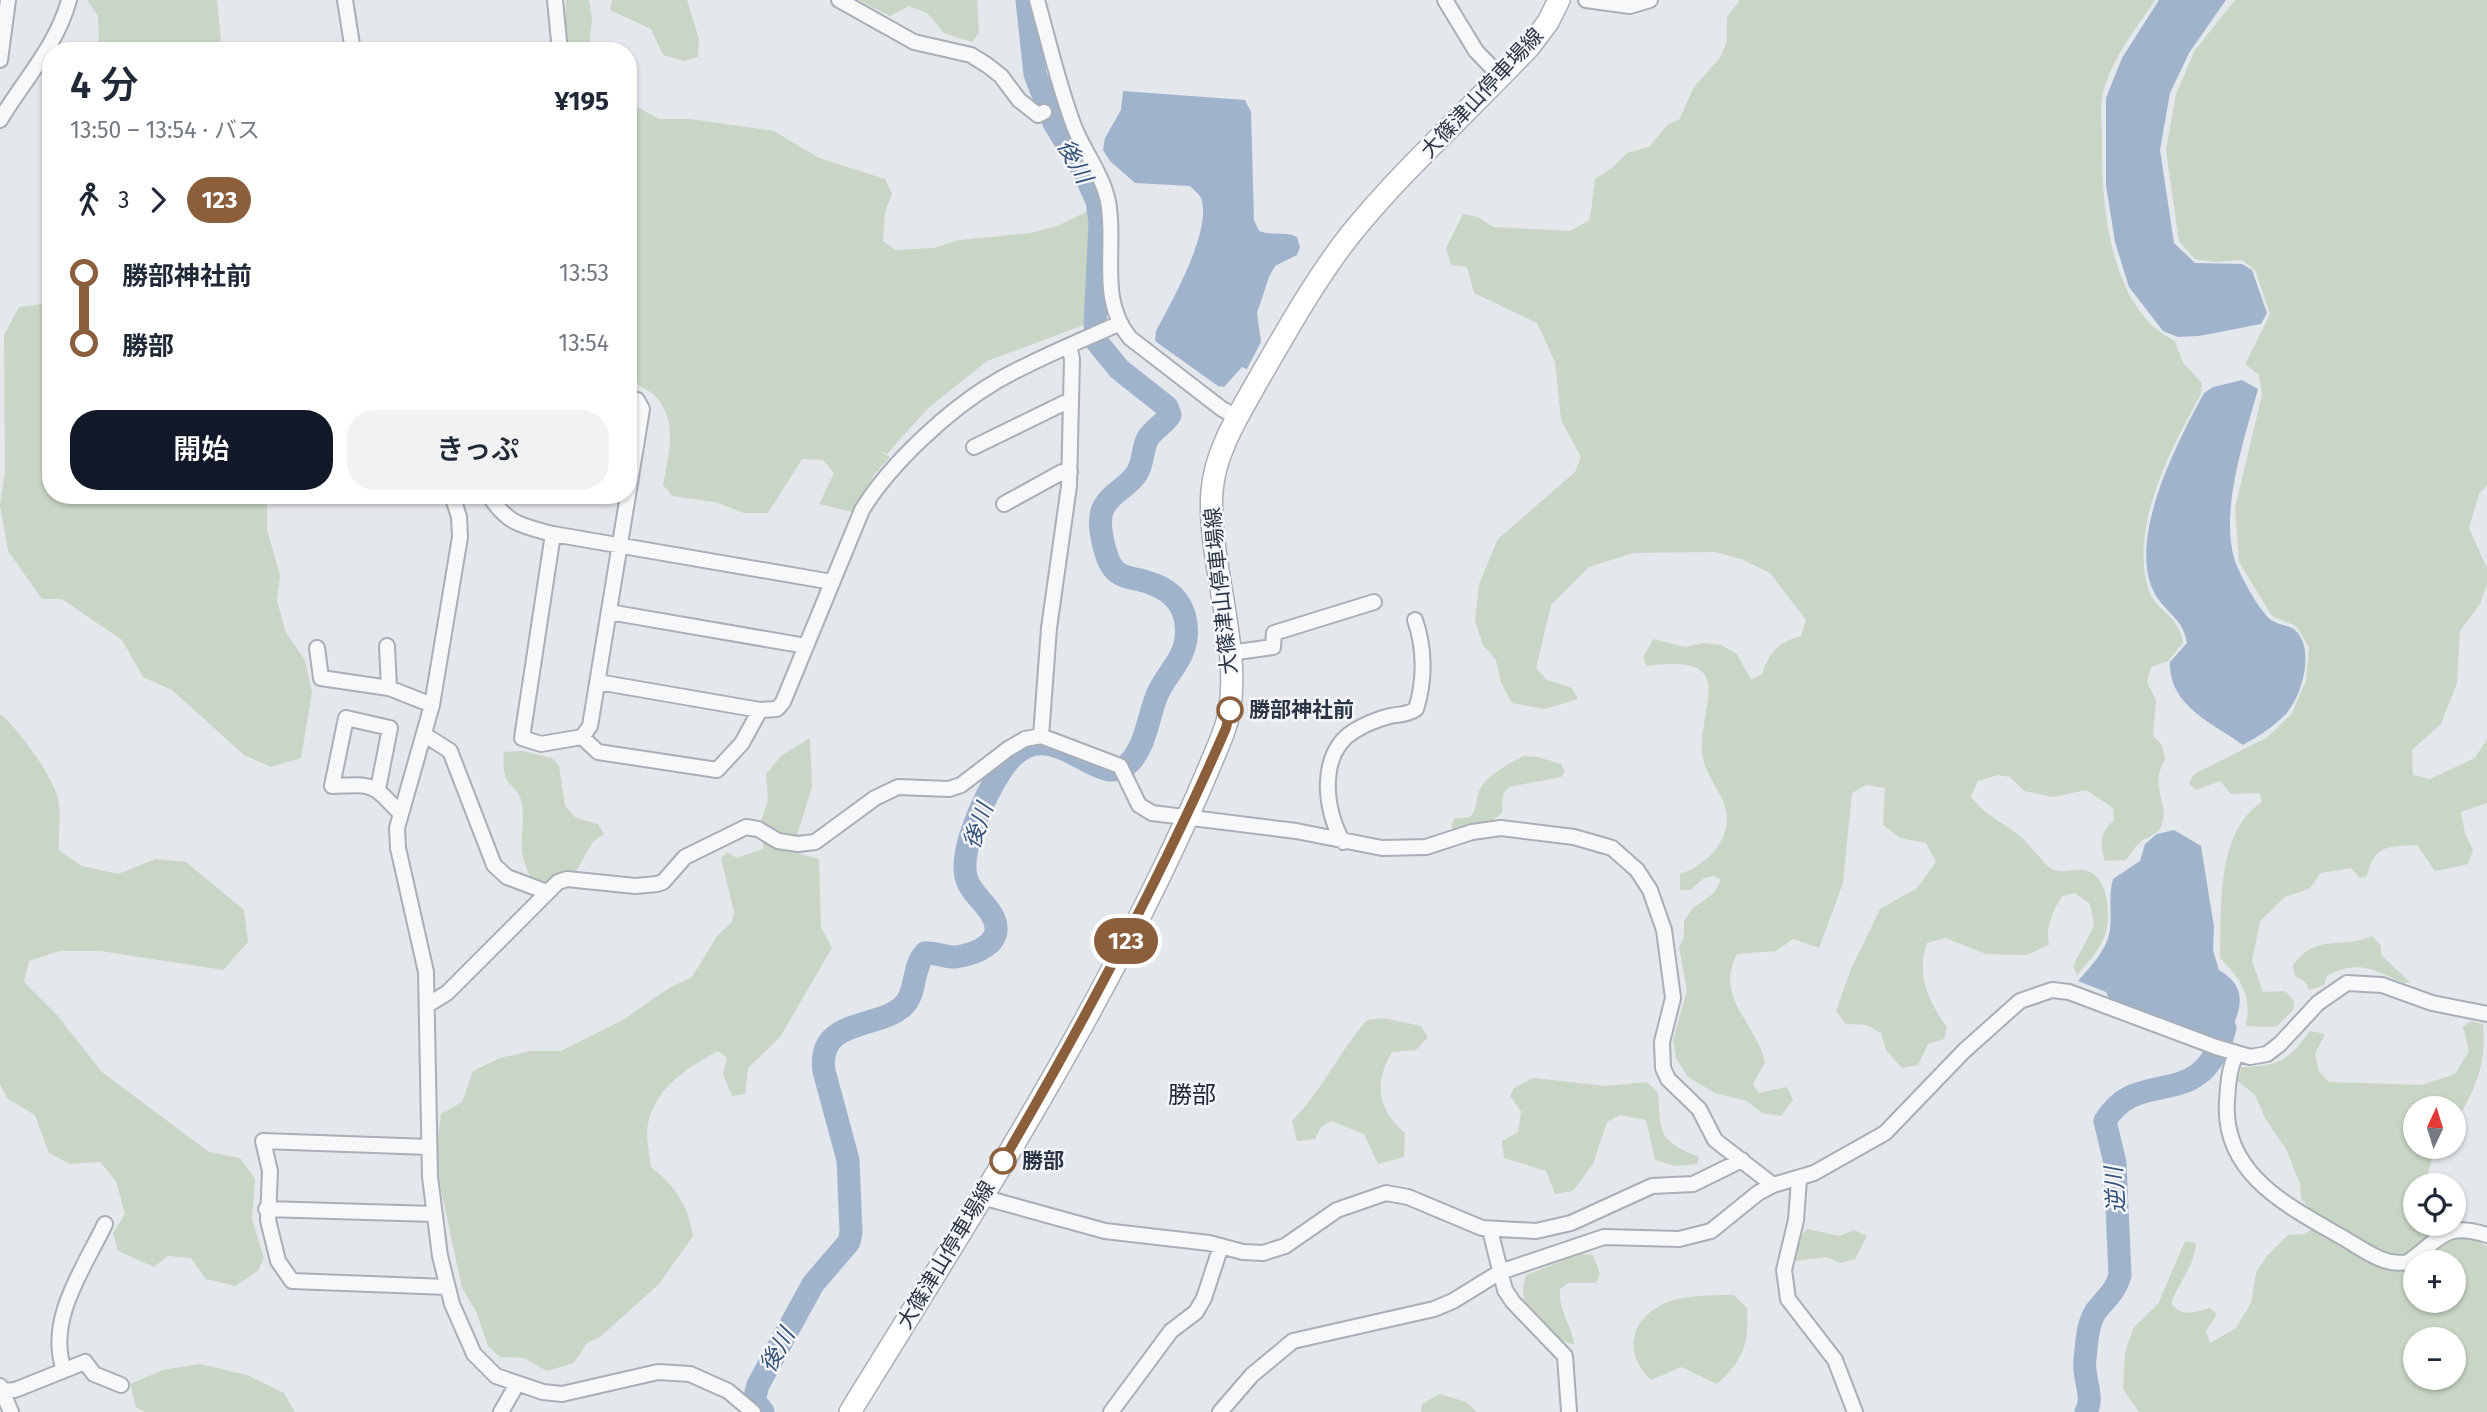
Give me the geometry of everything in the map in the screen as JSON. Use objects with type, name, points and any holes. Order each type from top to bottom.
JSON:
[{"type":"main road","name":"大篠津山停車場線","points":[[850,1412],[982,1197],[1099,993],[1226,728],[1231,690],[1230,653],[1212,530],[1212,498],[1218,459],[1237,417],[1299,309],[1353,232],[1500,77],[1548,22],[1559,0]]},
{"type":"street","points":[[0,60],[8,0]]},
{"type":"street","points":[[52,42],[64,20],[69,0]]},
{"type":"street","points":[[345,0],[352,42]]},
{"type":"street","points":[[555,0],[559,42]]},
{"type":"street","points":[[839,0],[914,42],[971,55],[1001,76],[1031,111],[1038,115],[1044,112]]},
{"type":"street","points":[[1037,0],[1076,129],[1102,184],[1109,206],[1110,293],[1118,324],[1130,338],[1222,409],[1237,417]]},
{"type":"street","points":[[1445,0],[1476,51],[1500,77]]},
{"type":"street","points":[[1586,0],[1630,6],[1650,0]]},
{"type":"street","points":[[0,120],[42,57]]},
{"type":"street","points":[[597,682],[760,710],[777,709],[783,702],[862,510],[875,488],[974,397],[997,381],[1118,324]]},
{"type":"street","points":[[1041,736],[1049,628],[1070,472],[1072,359],[1069,346]]},
{"type":"street","points":[[637,400],[642,410],[637,436]]},
{"type":"street","points":[[974,447],[1064,403],[1071,403]]},
{"type":"street","points":[[1004,503],[1062,472],[1070,472]]},
{"type":"street","points":[[455,504],[460,537],[432,705],[425,735],[399,812],[398,848],[426,972],[429,1004],[429,1147],[434,1214],[447,1287],[474,1354],[496,1376],[517,1384],[562,1394],[677,1371],[702,1377],[728,1391],[753,1412]]},
{"type":"street","points":[[495,504],[503,515],[511,520],[553,534],[832,582]]},
{"type":"street","points":[[553,534],[522,738],[541,744],[582,737],[590,726],[627,504]]},
{"type":"street","points":[[1230,653],[1273,647],[1274,633],[1374,602]]},
{"type":"street","points":[[609,612],[806,646]]},
{"type":"street","points":[[1343,842],[1328,795],[1329,771],[1335,751],[1355,731],[1387,717],[1409,714],[1416,709],[1422,682],[1422,648],[1415,620]]},
{"type":"street","points":[[387,646],[389,688]]},
{"type":"street","points":[[317,648],[321,678],[389,688],[432,705]]},
{"type":"street","points":[[582,737],[598,752],[717,770],[742,743],[760,710]]},
{"type":"street","points":[[378,789],[390,728],[346,719],[332,786],[364,785],[378,789],[399,812]]},
{"type":"street","points":[[425,735],[450,751],[494,864],[507,877],[547,892]]},
{"type":"street","points":[[429,1004],[447,993],[547,892],[567,879],[635,886],[657,884],[663,882],[685,856],[746,827],[758,829],[778,841],[798,844],[815,842],[875,798],[898,787],[949,789],[961,785],[1008,749],[1025,739],[1041,736],[1122,769],[1145,810],[1296,831],[1382,848],[1426,847],[1472,832],[1501,828],[1592,841],[1625,857],[1650,890],[1666,943],[1673,998],[1662,1042],[1663,1068],[1668,1079],[1699,1109],[1715,1140],[1773,1185]]},
{"type":"street","points":[[1220,1412],[1258,1368],[1293,1341],[1434,1309],[1453,1301],[1500,1272],[1604,1237],[1695,1237],[1711,1231],[1773,1185],[1799,1178],[1837,1162],[1885,1133],[2007,1010],[2037,993],[2052,990],[2069,992],[2250,1057],[2267,1054],[2318,1003],[2347,983],[2382,985],[2432,1003],[2487,1014]]},
{"type":"street","points":[[2226,1050],[2228,1136],[2235,1153],[2257,1181],[2313,1220],[2385,1262],[2408,1262],[2443,1233],[2453,1229],[2466,1228],[2487,1235]]},
{"type":"street","points":[[429,1147],[264,1141],[270,1171],[266,1209],[278,1261],[292,1281],[447,1287]]},
{"type":"street","points":[[982,1197],[1105,1231],[1221,1246],[1243,1252],[1274,1251],[1337,1210],[1387,1193],[1408,1198],[1490,1230],[1553,1229],[1646,1188],[1693,1184],[1742,1160]]},
{"type":"street","points":[[1799,1178],[1796,1220],[1784,1270],[1788,1298],[1835,1360],[1854,1412]]},
{"type":"street","points":[[266,1209],[434,1214]]},
{"type":"street","points":[[64,1370],[58,1354],[62,1313],[105,1224]]},
{"type":"street","points":[[1490,1230],[1500,1272],[1513,1302],[1565,1356],[1569,1412]]},
{"type":"street","points":[[1111,1412],[1171,1331],[1196,1312],[1204,1298],[1221,1246]]},
{"type":"street","points":[[11,1412],[1,1390],[85,1362],[94,1374],[121,1385]]},
{"type":"street","points":[[501,1412],[517,1384]]},
{"type":"green space","points":[[87,0],[217,0],[221,42],[99,42],[98,16]]},
{"type":"green space","points":[[566,0],[589,0],[592,19],[590,42],[565,40]]},
{"type":"green space","points":[[612,0],[687,0],[699,39],[698,57],[684,61],[663,55],[651,29],[610,10]]},
{"type":"green space","points":[[858,0],[977,0],[979,33],[972,42],[944,33],[927,13],[909,6],[890,16]]},
{"type":"green space","points":[[1740,0],[2155,0],[2116,59],[2102,98],[2102,162],[2107,221],[2122,279],[2135,305],[2153,326],[2175,341],[2183,363],[2202,383],[2201,394],[2177,439],[2156,489],[2144,541],[2144,567],[2149,591],[2177,626],[2183,643],[2168,661],[2151,667],[2147,682],[2156,700],[2153,736],[2162,745],[2165,759],[2159,779],[2163,810],[2161,827],[2139,843],[2126,860],[2105,861],[2102,839],[2114,820],[2113,808],[2086,790],[2053,797],[2024,791],[2010,777],[1998,775],[1978,781],[1971,796],[1987,813],[2020,836],[2049,867],[2059,871],[2085,870],[2096,877],[2105,891],[2108,910],[2107,927],[2100,946],[2077,975],[2073,966],[2094,926],[2090,904],[2075,893],[2062,896],[2056,907],[2049,926],[2049,945],[2026,955],[1986,954],[1945,938],[1927,943],[1923,977],[1929,998],[1947,1027],[1944,1039],[1928,1044],[1918,1065],[1902,1068],[1886,1050],[1881,1033],[1867,1025],[1846,1024],[1836,1011],[1851,969],[1880,909],[1917,888],[1936,862],[1926,843],[1900,838],[1883,825],[1885,788],[1866,785],[1852,793],[1843,883],[1819,948],[1793,939],[1776,951],[1737,954],[1731,969],[1733,997],[1765,1062],[1753,1084],[1759,1093],[1787,1087],[1793,1100],[1781,1116],[1762,1113],[1747,1101],[1715,1093],[1688,1077],[1676,1058],[1673,1040],[1687,991],[1679,947],[1684,937],[1684,921],[1692,909],[1714,893],[1721,880],[1714,876],[1704,878],[1690,890],[1680,890],[1680,874],[1701,863],[1718,846],[1727,825],[1727,813],[1703,759],[1703,733],[1708,699],[1708,685],[1704,674],[1694,667],[1676,664],[1647,666],[1643,658],[1653,639],[1685,647],[1703,643],[1721,645],[1737,654],[1751,680],[1762,674],[1775,649],[1801,636],[1806,620],[1770,573],[1741,559],[1715,552],[1633,553],[1589,567],[1551,605],[1536,668],[1547,680],[1572,688],[1578,699],[1545,709],[1512,703],[1501,682],[1496,660],[1483,645],[1475,621],[1479,584],[1498,539],[1575,472],[1581,457],[1561,420],[1555,362],[1537,323],[1474,293],[1467,267],[1451,265],[1446,248],[1463,214],[1478,217],[1493,227],[1570,231],[1590,220],[1595,179],[1612,168],[1627,153],[1649,147],[1668,124],[1679,120],[1694,87],[1720,58],[1727,41],[1727,17]]},
{"type":"green space","points":[[2235,0],[2487,0],[2487,485],[2479,494],[2469,528],[2487,568],[2487,584],[2480,604],[2460,631],[2457,683],[2441,724],[2412,750],[2413,775],[2430,779],[2475,758],[2487,739],[2487,803],[2461,812],[2465,833],[2473,850],[2468,864],[2435,871],[2417,845],[2390,847],[2374,858],[2367,876],[2360,878],[2351,868],[2321,873],[2310,888],[2285,897],[2260,921],[2252,961],[2263,992],[2285,991],[2294,1001],[2293,1010],[2276,1027],[2246,1026],[2247,1005],[2243,988],[2220,958],[2222,895],[2229,852],[2236,833],[2247,816],[2262,802],[2260,793],[2231,794],[2220,781],[2196,790],[2189,784],[2194,774],[2268,737],[2292,713],[2306,681],[2309,647],[2296,626],[2272,616],[2239,562],[2235,508],[2262,395],[2259,375],[2245,364],[2270,314],[2255,270],[2242,260],[2214,262],[2195,259],[2179,241],[2166,150],[2176,94],[2195,50]]},
{"type":"green space","points":[[637,107],[659,119],[690,119],[774,131],[819,158],[885,179],[892,194],[885,212],[883,241],[895,250],[934,248],[959,240],[1031,233],[1057,226],[1090,210],[1096,221],[1091,312],[1084,325],[987,361],[927,409],[887,454],[877,450],[890,457],[874,475],[853,512],[819,504],[834,473],[823,460],[802,459],[768,513],[744,513],[715,502],[672,496],[663,485],[670,441],[668,419],[654,394],[637,383]]},
{"type":"green space","points":[[42,304],[42,504],[267,504],[267,530],[280,575],[277,601],[286,633],[305,660],[312,692],[301,758],[271,767],[244,755],[172,690],[143,677],[122,640],[62,599],[42,599],[8,551],[0,505],[5,471],[4,335],[19,307]]},
{"type":"green space","points":[[0,714],[24,740],[57,795],[59,850],[82,866],[118,874],[156,859],[186,862],[244,910],[248,942],[223,970],[101,951],[59,951],[29,961],[24,982],[57,1015],[102,1072],[209,1152],[240,1158],[255,1179],[252,1219],[264,1258],[258,1271],[235,1286],[206,1279],[191,1258],[168,1256],[154,1267],[118,1251],[113,1233],[125,1214],[116,1181],[100,1162],[70,1164],[49,1153],[35,1115],[8,1099],[0,1084]]},
{"type":"green space","points":[[810,738],[812,787],[797,835],[801,854],[819,859],[821,927],[832,948],[780,1037],[748,1068],[745,1094],[732,1096],[723,1074],[727,1058],[718,1051],[675,1080],[658,1099],[652,1111],[647,1134],[651,1167],[680,1197],[693,1236],[659,1284],[599,1338],[587,1343],[574,1363],[547,1371],[524,1358],[500,1357],[488,1346],[476,1311],[462,1288],[440,1185],[437,1143],[441,1114],[462,1102],[473,1071],[500,1058],[531,1051],[561,1051],[623,1020],[669,988],[692,977],[717,936],[732,922],[734,912],[721,858],[727,852],[737,858],[763,849],[763,843],[756,835],[768,801],[766,774],[781,756]]},
{"type":"green space","points":[[523,751],[552,758],[559,766],[565,806],[576,818],[598,824],[604,834],[593,842],[576,871],[559,874],[549,883],[532,879],[523,859],[522,805],[505,774],[504,752]]},
{"type":"green space","points":[[1523,756],[1538,757],[1561,764],[1565,772],[1561,777],[1509,787],[1503,794],[1502,813],[1493,820],[1456,833],[1451,827],[1454,819],[1470,817],[1473,814],[1479,791],[1487,780]]},
{"type":"green space","points":[[2372,936],[2381,946],[2381,955],[2410,982],[2404,983],[2357,967],[2327,976],[2324,985],[2309,990],[2305,982],[2295,976],[2293,965],[2311,949]]},
{"type":"green space","points":[[1383,1018],[1421,1026],[1428,1037],[1416,1050],[1392,1052],[1382,1075],[1381,1096],[1384,1106],[1405,1133],[1404,1157],[1378,1164],[1364,1134],[1331,1121],[1321,1127],[1315,1139],[1297,1141],[1292,1121],[1367,1020]]},
{"type":"green space","points":[[2471,1021],[2483,1024],[2481,1065],[2466,1104],[2466,1096],[2403,1096],[2403,1159],[2433,1159],[2428,1173],[2403,1173],[2403,1236],[2466,1236],[2466,1234],[2487,1247],[2487,1412],[2139,1412],[2123,1389],[2125,1352],[2134,1327],[2158,1304],[2185,1241],[2196,1243],[2195,1251],[2171,1303],[2179,1311],[2194,1312],[2210,1308],[2217,1314],[2206,1331],[2210,1343],[2236,1328],[2251,1303],[2256,1273],[2266,1257],[2288,1235],[2305,1234],[2315,1227],[2313,1213],[2301,1198],[2300,1184],[2286,1149],[2266,1120],[2255,1095],[2238,1081],[2241,1067],[2282,1060],[2310,1031],[2325,1034],[2315,1054],[2319,1071],[2329,1082],[2422,1085],[2455,1074],[2469,1051],[2463,1027]]},
{"type":"green space","points":[[1533,1078],[1606,1086],[1647,1082],[1658,1093],[1664,1134],[1676,1146],[1699,1157],[1697,1164],[1675,1166],[1655,1160],[1646,1120],[1620,1115],[1607,1122],[1593,1164],[1573,1191],[1555,1194],[1546,1171],[1504,1158],[1502,1141],[1518,1132],[1521,1111],[1510,1096],[1514,1088]]},
{"type":"green space","points":[[1807,1229],[1840,1236],[1854,1230],[1867,1236],[1855,1259],[1839,1263],[1827,1257],[1795,1261],[1793,1258],[1798,1240]]},
{"type":"green space","points":[[1580,1254],[1593,1255],[1600,1274],[1596,1283],[1568,1283],[1560,1289],[1561,1305],[1574,1344],[1557,1338],[1541,1325],[1528,1308],[1523,1289],[1526,1275]]},
{"type":"green space","points":[[1734,1295],[1747,1308],[1747,1332],[1743,1350],[1726,1375],[1717,1384],[1681,1367],[1651,1380],[1635,1355],[1634,1343],[1636,1331],[1651,1311],[1678,1299]]},
{"type":"green space","points":[[200,1364],[247,1375],[284,1393],[295,1412],[145,1412],[136,1407],[130,1384],[163,1370]]},
{"type":"green space","points":[[1440,1394],[1466,1402],[1477,1412],[1421,1412],[1422,1404]]},
{"type":"water","points":[[2159,0],[2226,0],[2189,53],[2170,93],[2160,150],[2174,243],[2195,263],[2242,264],[2252,270],[2267,313],[2261,324],[2199,336],[2178,337],[2163,331],[2129,287],[2115,242],[2106,185],[2106,98],[2122,58]]},
{"type":"water","points":[[1123,91],[1245,100],[1251,112],[1254,220],[1259,231],[1297,237],[1300,247],[1297,255],[1275,266],[1269,277],[1257,313],[1261,342],[1247,369],[1242,367],[1224,387],[1218,386],[1155,341],[1156,331],[1189,266],[1201,228],[1203,211],[1201,198],[1190,186],[1135,183],[1110,161],[1103,150],[1105,138],[1121,110]]},
{"type":"water","points":[[2242,380],[2258,389],[2232,498],[2231,542],[2235,561],[2250,592],[2266,615],[2274,622],[2296,631],[2305,649],[2304,673],[2292,706],[2266,731],[2243,745],[2194,711],[2176,690],[2171,677],[2170,662],[2187,643],[2185,634],[2157,598],[2147,568],[2151,517],[2159,489],[2182,436],[2204,393],[2213,387]]},
{"type":"water","points":[[2174,830],[2201,846],[2214,927],[2213,950],[2219,970],[2236,985],[2239,994],[2238,1012],[2225,1042],[2109,999],[2106,992],[2078,981],[2098,957],[2109,936],[2113,879],[2140,861],[2145,844],[2157,834]]},
{"type":"waterway","name":"後川","points":[[1027,0],[1035,74],[1054,123],[1084,172],[1097,201],[1100,222],[1095,326]]},
{"type":"waterway","name":"後川","points":[[763,1412],[754,1400],[758,1385],[813,1284],[849,1242],[851,1232],[848,1160],[824,1071],[824,1053],[830,1041],[840,1032],[882,1018],[905,1004],[918,965],[925,953],[956,957],[979,950],[992,941],[996,927],[994,919],[967,880],[966,855],[969,840],[988,794],[1001,771],[1018,751],[1036,744],[1071,752],[1102,768],[1116,770],[1129,763],[1143,740],[1157,695],[1184,647],[1185,620],[1179,604],[1159,587],[1116,571],[1107,556],[1101,527],[1101,515],[1105,505],[1137,473],[1148,438],[1170,415],[1167,407],[1119,369],[1097,342]]},
{"type":"waterway","name":"逆川","points":[[2086,1412],[2089,1393],[2085,1366],[2089,1328],[2093,1316],[2113,1290],[2120,1275],[2115,1163],[2105,1121],[2119,1104],[2135,1095],[2186,1081],[2201,1072],[2215,1055],[2225,1028]]},
{"type":"bus line","name":"123","points":[[1003,1161],[1099,993],[1154,886],[1226,728],[1230,710]]},
{"type":"place","name":"勝部神社前","points":[[1230,710]]},
{"type":"place","name":"勝部","points":[[1003,1161]]},
{"type":"district","name":"勝部","points":[[1192,1095]]}]
